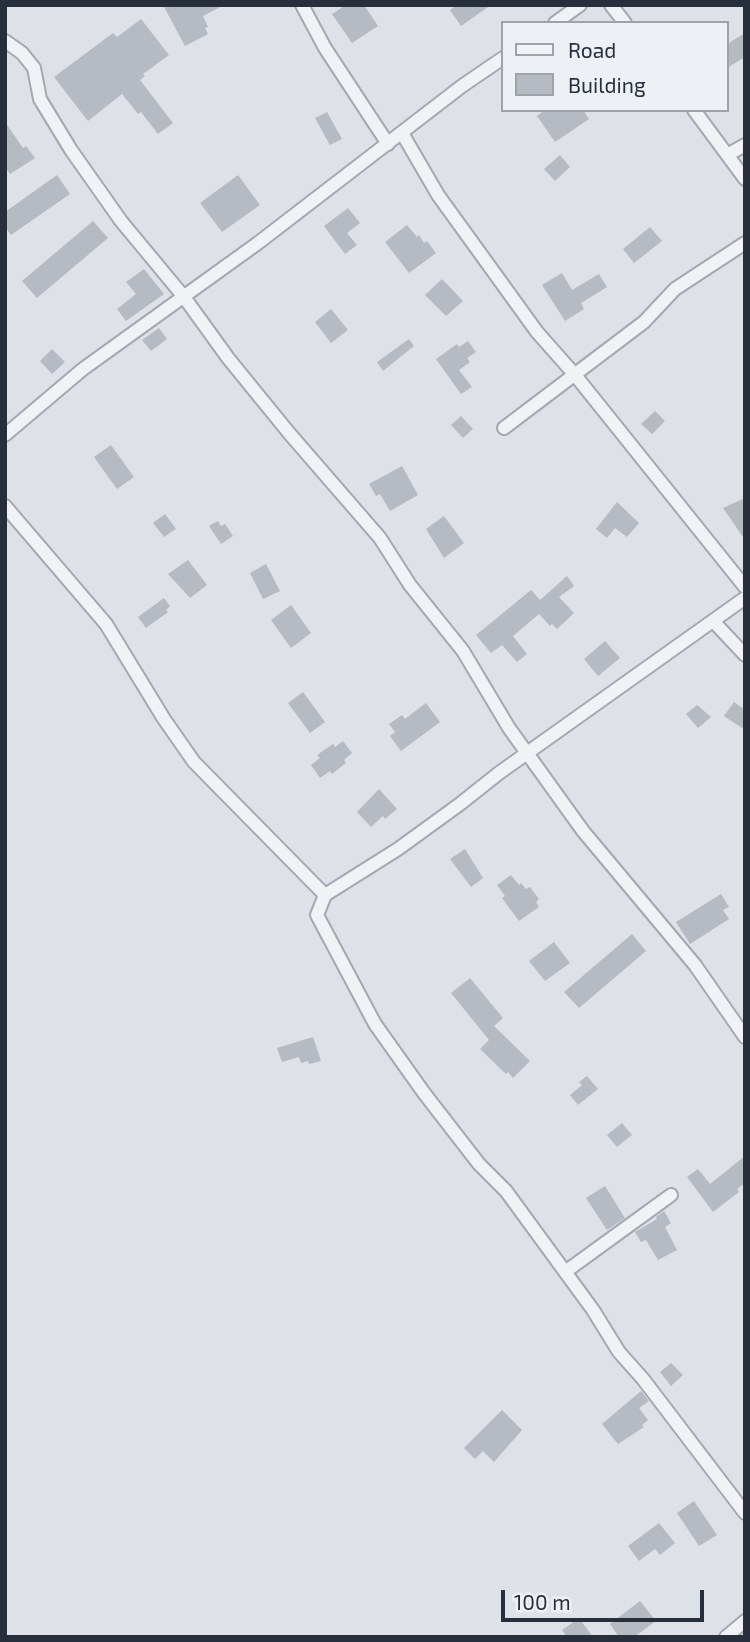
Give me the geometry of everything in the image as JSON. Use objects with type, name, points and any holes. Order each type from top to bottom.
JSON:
[{"type":"street","points":[[302,5],[325,48],[388,144]]},
{"type":"street","points":[[558,21],[580,5]]},
{"type":"street","points":[[611,5],[623,21]]},
{"type":"street","points":[[5,41],[22,53],[34,68],[40,99],[71,150],[121,221],[184,297],[237,369],[380,538],[410,585],[463,652],[509,728],[583,831],[695,965],[745,1037]]},
{"type":"street","points":[[5,435],[83,369],[184,297],[462,86],[502,59]]},
{"type":"street","points":[[696,112],[745,179]]},
{"type":"street","points":[[402,133],[438,195],[537,332],[575,375],[745,587]]},
{"type":"street","points":[[729,154],[745,145]]},
{"type":"street","points":[[504,428],[644,322],[675,289],[745,243]]},
{"type":"street","points":[[5,506],[106,624],[164,719],[194,762],[325,895]]},
{"type":"street","points":[[745,598],[398,849],[325,895],[317,915],[375,1024],[424,1093],[478,1164],[506,1191],[593,1310],[619,1352],[643,1379],[745,1513]]},
{"type":"street","points":[[714,621],[745,654]]},
{"type":"street","points":[[565,1272],[671,1195]]},
{"type":"street","points":[[726,1637],[745,1621]]},
{"type":"building","points":[[163,5],[224,5],[203,16],[208,34],[185,46]]},
{"type":"building","points":[[346,5],[364,5],[378,26],[352,43],[332,14]]},
{"type":"building","points":[[457,5],[491,5],[461,26],[450,10]]},
{"type":"building","points":[[141,19],[169,55],[143,74],[145,76],[140,80],[173,123],[158,134],[122,94],[88,121],[54,77],[113,33],[117,37]]},
{"type":"building","points":[[745,33],[745,57],[729,67],[729,43]]},
{"type":"building","points":[[327,112],[342,139],[330,145],[315,118]]},
{"type":"building","points":[[542,112],[584,112],[589,119],[555,142],[537,116]]},
{"type":"building","points":[[5,122],[23,148],[26,146],[35,158],[10,174],[5,167]]},
{"type":"building","points":[[560,155],[570,167],[555,181],[544,169]]},
{"type":"building","points":[[57,175],[70,194],[11,235],[5,227],[5,212]]},
{"type":"building","points":[[238,175],[260,205],[222,232],[200,203]]},
{"type":"building","points":[[348,208],[360,223],[347,233],[357,245],[345,254],[324,226]]},
{"type":"building","points":[[93,221],[108,238],[37,298],[22,281]]},
{"type":"building","points":[[407,225],[424,243],[427,241],[436,253],[409,273],[385,242]]},
{"type":"building","points":[[650,227],[662,241],[634,263],[623,249]]},
{"type":"building","points":[[144,269],[164,294],[126,321],[117,309],[136,294],[126,282]]},
{"type":"building","points":[[562,273],[572,290],[599,274],[607,287],[581,303],[584,309],[565,321],[542,285]]},
{"type":"building","points":[[442,279],[463,301],[446,316],[425,295]]},
{"type":"building","points":[[331,309],[348,330],[331,343],[315,322]]},
{"type":"building","points":[[159,328],[167,339],[151,351],[142,340]]},
{"type":"building","points":[[409,339],[414,346],[383,371],[377,362]]},
{"type":"building","points":[[468,341],[476,352],[467,358],[470,362],[459,370],[472,387],[461,394],[436,359],[457,344],[459,347]]},
{"type":"building","points":[[52,349],[65,362],[52,374],[40,361]]},
{"type":"building","points":[[655,411],[665,421],[652,434],[641,424]]},
{"type":"building","points":[[461,416],[473,429],[463,438],[451,425]]},
{"type":"building","points":[[111,445],[134,477],[117,489],[94,457]]},
{"type":"building","points":[[402,466],[418,495],[390,511],[380,494],[376,496],[369,484]]},
{"type":"building","points":[[745,498],[745,540],[723,508]]},
{"type":"building","points":[[617,502],[639,523],[627,537],[615,528],[607,538],[596,529]]},
{"type":"building","points":[[165,514],[176,529],[164,537],[153,523]]},
{"type":"building","points":[[444,516],[464,543],[444,558],[426,529]]},
{"type":"building","points":[[218,521],[221,526],[225,524],[233,536],[221,544],[209,526]]},
{"type":"building","points":[[188,560],[207,585],[190,598],[168,574]]},
{"type":"building","points":[[266,564],[280,591],[263,599],[250,573]]},
{"type":"building","points":[[567,576],[574,586],[559,597],[574,613],[557,629],[552,624],[550,626],[539,614],[513,636],[527,654],[517,662],[502,645],[491,653],[476,635],[531,590],[540,600]]},
{"type":"building","points":[[164,598],[170,606],[166,610],[168,612],[146,628],[138,617]]},
{"type":"building","points":[[291,605],[311,633],[291,648],[271,620]]},
{"type":"building","points":[[605,641],[620,658],[598,676],[584,659]]},
{"type":"building","points":[[303,692],[325,722],[310,733],[288,703]]},
{"type":"building","points":[[734,702],[745,710],[745,730],[724,716]]},
{"type":"building","points":[[426,703],[440,722],[401,751],[390,736],[395,732],[389,724],[402,715],[405,719]]},
{"type":"building","points":[[697,705],[711,717],[698,728],[686,714]]},
{"type":"building","points":[[343,741],[352,753],[344,760],[346,763],[332,774],[330,771],[320,778],[311,765],[320,758],[317,755]]},
{"type":"building","points":[[379,789],[397,809],[385,819],[383,816],[371,827],[357,812]]},
{"type":"building","points":[[465,849],[483,878],[471,887],[450,859]]},
{"type":"building","points":[[511,875],[519,885],[521,883],[526,889],[530,887],[539,899],[536,902],[539,907],[519,921],[502,898],[505,896],[497,885]]},
{"type":"building","points":[[721,894],[729,907],[723,910],[729,919],[690,944],[676,922]]},
{"type":"building","points":[[632,934],[646,951],[579,1008],[564,992]]},
{"type":"building","points":[[554,942],[570,963],[545,981],[529,961]]},
{"type":"building","points":[[470,978],[503,1018],[494,1026],[530,1061],[513,1078],[480,1049],[489,1040],[451,993]]},
{"type":"building","points":[[313,1037],[321,1061],[301,1063],[299,1057],[282,1062],[277,1048]]},
{"type":"building","points":[[587,1076],[598,1089],[578,1105],[570,1095],[582,1085],[579,1082]]},
{"type":"building","points":[[622,1123],[632,1135],[617,1147],[607,1135]]},
{"type":"building","points":[[745,1156],[745,1183],[737,1189],[739,1192],[713,1212],[687,1177],[698,1169],[710,1184]]},
{"type":"building","points":[[605,1186],[625,1218],[607,1230],[586,1198]]},
{"type":"building","points":[[664,1211],[671,1223],[665,1227],[677,1250],[658,1260],[646,1240],[641,1242],[635,1232],[657,1219]]},
{"type":"building","points":[[671,1363],[683,1375],[671,1386],[660,1372]]},
{"type":"building","points":[[641,1391],[649,1401],[639,1408],[648,1420],[642,1425],[644,1427],[618,1444],[602,1424]]},
{"type":"building","points":[[502,1410],[522,1430],[494,1462],[483,1451],[475,1459],[464,1448]]},
{"type":"building","points":[[694,1501],[717,1535],[699,1546],[677,1513]]},
{"type":"building","points":[[659,1523],[675,1543],[660,1555],[655,1549],[639,1561],[628,1546]]},
{"type":"building","points":[[640,1601],[656,1621],[634,1637],[619,1637],[610,1624]]},
{"type":"building","points":[[579,1618],[593,1637],[567,1637],[562,1630]]}]
